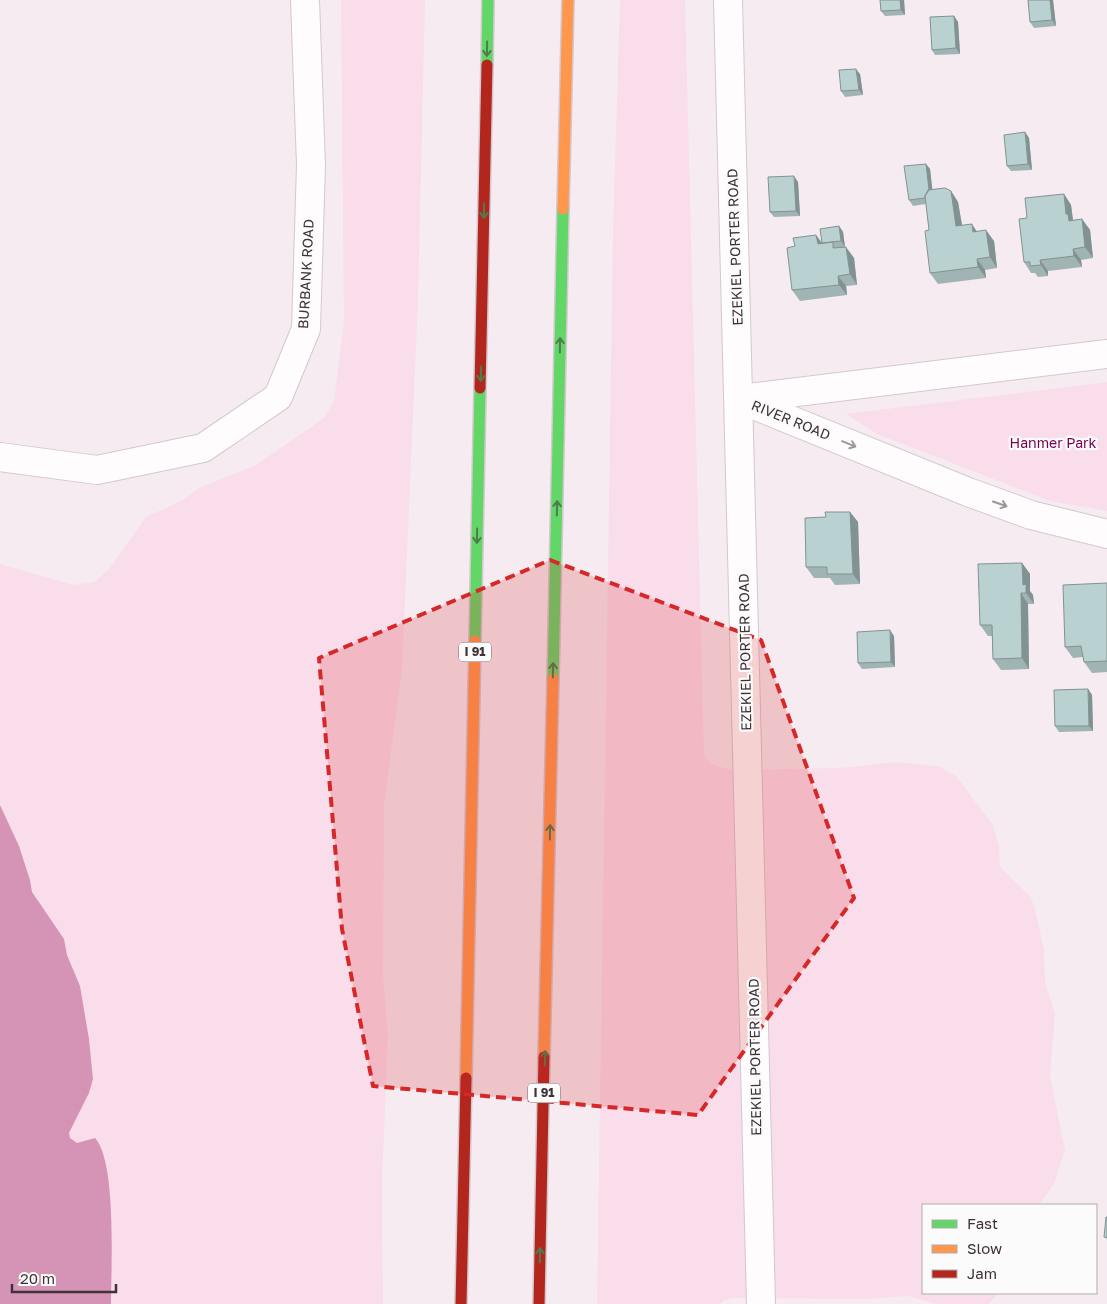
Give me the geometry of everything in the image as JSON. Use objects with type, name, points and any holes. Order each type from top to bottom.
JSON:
[{"type":"highway","name":"I 91","points":[[461,1304],[488,0]]},
{"type":"highway","name":"I 91","points":[[539,1304],[568,0]]},
{"type":"street","name":"BURBANK ROAD","points":[[0,457],[97,470],[204,448],[278,397],[306,329],[311,165],[306,0]]},
{"type":"street","name":"EZEKIEL PORTER ROAD","points":[[728,0],[761,1304]]},
{"type":"street","name":"RIVER ROAD","points":[[739,399],[1107,354]]},
{"type":"street","name":"RIVER ROAD","points":[[739,399],[968,492],[1031,514],[1107,534]]},
{"type":"highlighted area","points":[[550,560],[761,640],[854,898],[698,1115],[373,1086],[342,929],[319,658]]},
{"type":"green space","points":[[341,0],[425,0],[418,299],[402,669],[384,806],[383,974],[388,1035],[382,1182],[383,1304],[111,1304],[111,1217],[77,1143],[69,1138],[69,1133],[89,1093],[93,1079],[89,1039],[80,986],[67,955],[63,939],[32,892],[19,846],[0,805],[0,564],[74,585],[95,582],[110,568],[146,517],[183,500],[199,488],[256,465],[324,418],[334,401],[344,321]]},
{"type":"green space","points":[[620,0],[685,0],[704,755],[711,764],[731,770],[840,768],[896,762],[938,766],[956,776],[993,825],[999,846],[1000,867],[1030,896],[1044,949],[1045,983],[1055,1013],[1050,1076],[1065,1150],[1054,1184],[1040,1204],[922,1204],[922,1294],[998,1294],[988,1304],[937,1304],[908,1296],[867,1299],[732,1298],[720,1304],[597,1304],[613,232]]},
{"type":"green space","name":"Hanmer Park","points":[[1107,382],[1107,511],[1050,501],[877,434],[846,414]]},
{"type":"shaded area","points":[[0,805],[19,846],[32,892],[64,939],[67,955],[80,986],[89,1039],[93,1079],[89,1093],[69,1133],[70,1138],[77,1143],[95,1138],[102,1151],[107,1169],[112,1242],[111,1304],[0,1304]]},
{"type":"building","points":[[880,0],[900,0],[901,10],[881,11]]},
{"type":"building","points":[[1028,0],[1050,0],[1052,20],[1030,22]]},
{"type":"building","points":[[954,16],[956,48],[932,50],[930,17]]},
{"type":"building","points":[[856,69],[859,90],[841,91],[839,70]]},
{"type":"building","points":[[1025,132],[1028,164],[1007,166],[1004,135]]},
{"type":"building","points":[[926,164],[929,190],[925,198],[909,200],[904,166]]},
{"type":"building","points":[[794,176],[796,211],[770,212],[768,177]]},
{"type":"building","points":[[945,188],[951,191],[956,226],[972,224],[973,232],[986,230],[990,257],[977,259],[978,267],[930,273],[925,231],[929,230],[925,196],[928,190]]},
{"type":"building","points":[[1064,194],[1066,214],[1068,214],[1069,221],[1082,219],[1085,247],[1073,249],[1074,256],[1040,260],[1041,265],[1030,266],[1030,262],[1024,262],[1019,219],[1027,218],[1025,198]]},
{"type":"building","points":[[839,226],[841,241],[822,243],[820,229]]},
{"type":"building","points":[[816,235],[818,244],[833,242],[833,248],[846,247],[850,274],[838,276],[839,285],[792,290],[787,248],[795,246],[793,238]]},
{"type":"building","points":[[825,512],[850,512],[853,574],[827,574],[827,567],[806,567],[805,518],[826,517]]},
{"type":"building","points":[[1022,563],[1023,585],[1026,584],[1026,593],[1021,593],[1022,658],[993,659],[992,625],[980,625],[978,564]]},
{"type":"building","points":[[1107,583],[1107,661],[1084,662],[1081,646],[1065,647],[1063,585]]},
{"type":"building","points":[[890,630],[891,662],[858,663],[857,632]]},
{"type":"building","points":[[1088,689],[1089,726],[1055,726],[1054,690]]},
{"type":"building","points":[[1107,1217],[1107,1238],[1104,1237]]},
{"type":"traffic: fast","points":[[487,65],[488,0]]},
{"type":"traffic: fast","points":[[553,679],[563,209]]},
{"type":"traffic: fast","points":[[475,641],[480,388]]},
{"type":"traffic: slow","points":[[563,209],[568,0]]},
{"type":"traffic: slow","points":[[466,1078],[475,641]]},
{"type":"traffic: slow","points":[[544,1057],[553,679]]},
{"type":"traffic: jam","points":[[480,388],[487,65]]},
{"type":"traffic: jam","points":[[539,1304],[544,1057]]},
{"type":"traffic: jam","points":[[461,1304],[466,1078]]}]
